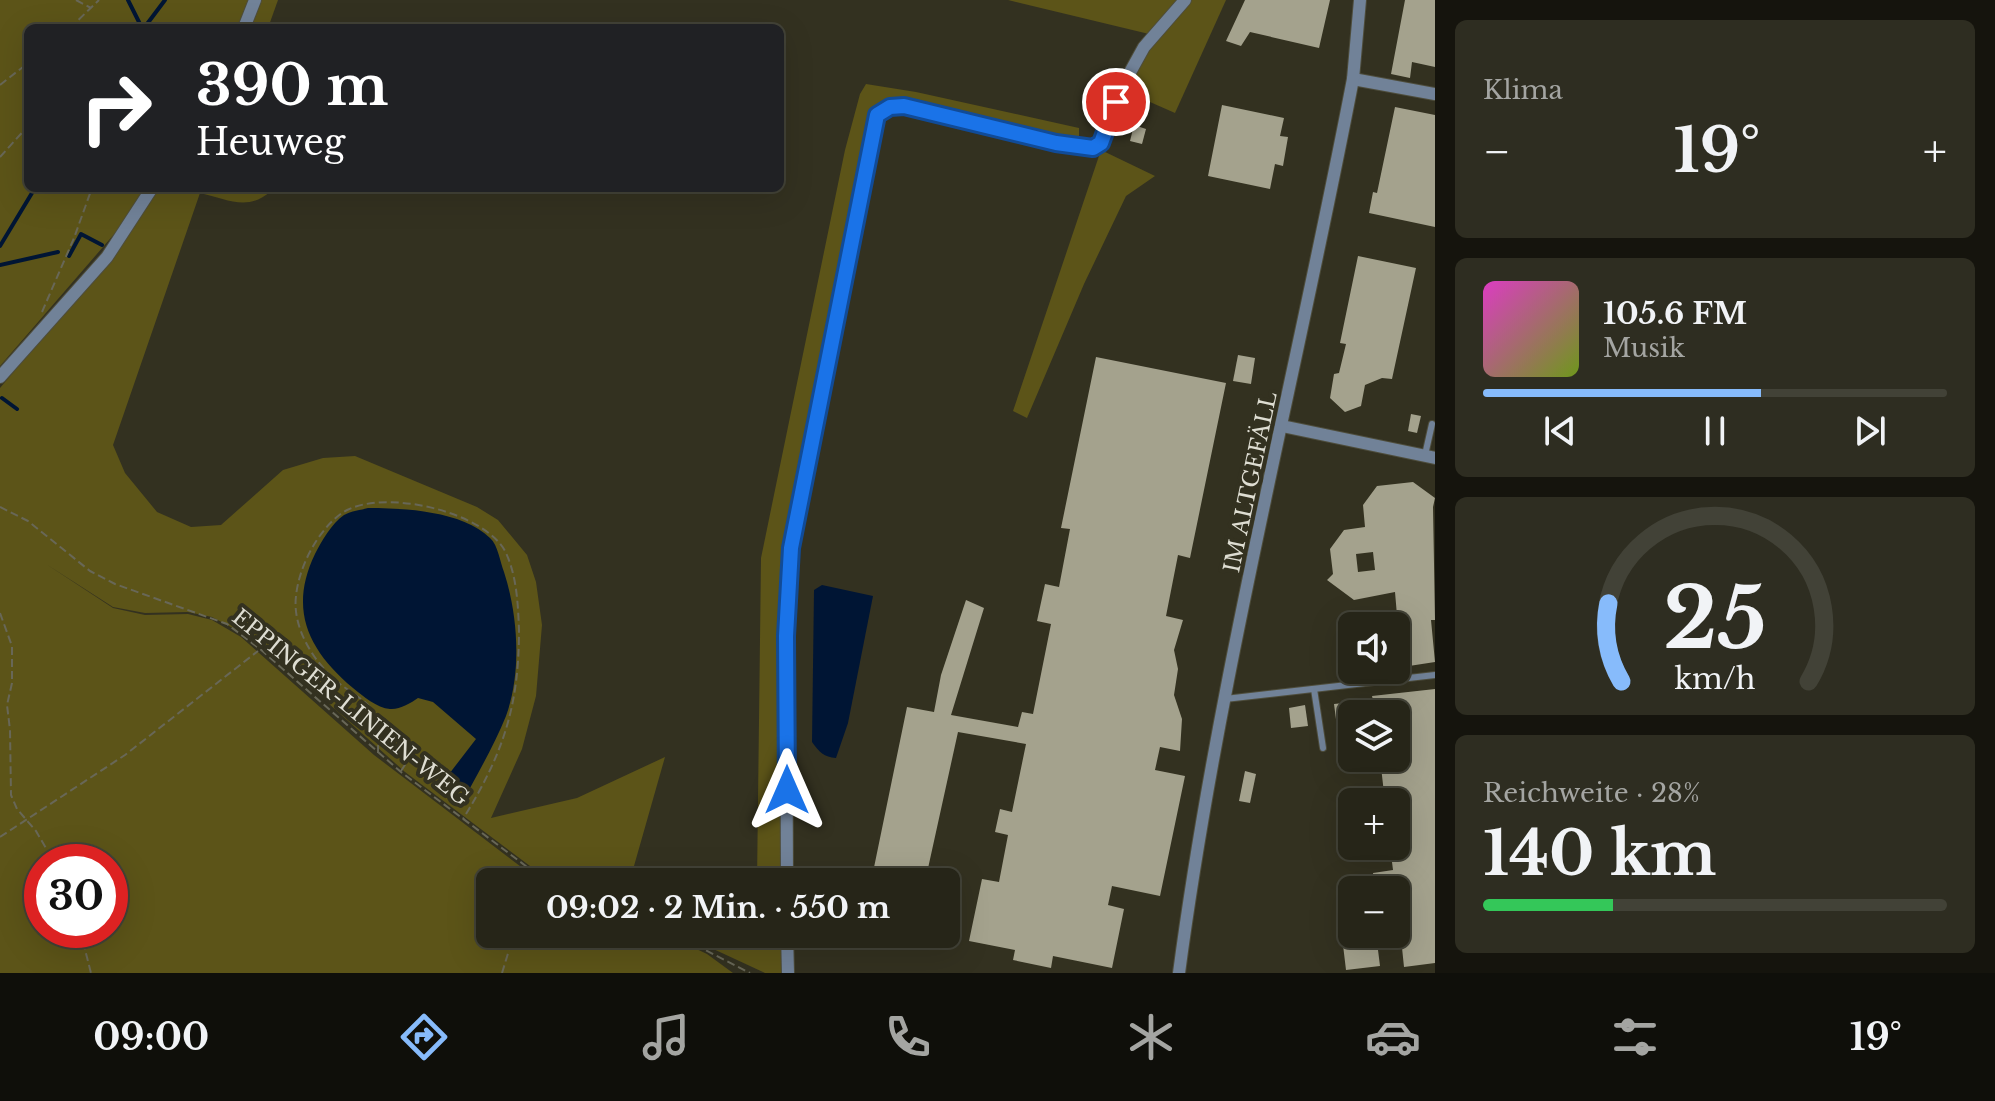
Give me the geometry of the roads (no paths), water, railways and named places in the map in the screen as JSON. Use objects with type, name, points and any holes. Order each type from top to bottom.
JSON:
[{"type":"street","points":[[246,24],[255,0]]},
{"type":"street","points":[[787,868],[786,636],[791,548],[877,115],[890,107],[904,106],[1056,143],[1097,148],[1123,85],[1144,47],[1185,0]]},
{"type":"street","name":"IM ALTGEFÄLL","points":[[1179,973],[1192,872],[1225,699],[1353,79],[1360,0]]},
{"type":"street","points":[[1353,79],[1435,94]]},
{"type":"street","points":[[0,377],[107,257],[149,192]]},
{"type":"street","points":[[1282,426],[1430,457]]},
{"type":"street","points":[[787,948],[788,973]]},
{"type":"lane","points":[[1430,457],[1432,424]]},
{"type":"lane","points":[[1225,699],[1435,675]]},
{"type":"lane","points":[[1314,689],[1323,748]]},
{"type":"water","points":[[368,508],[415,510],[465,522],[490,538],[497,549],[509,589],[515,625],[514,681],[506,716],[470,788],[461,788],[446,778],[476,739],[433,702],[418,698],[390,709],[370,701],[325,659],[307,628],[303,593],[315,554],[340,518]]},
{"type":"water","points":[[822,585],[873,596],[848,723],[836,758],[822,753],[812,742],[814,590]]},
{"type":"waterway","points":[[128,0],[140,24]]},
{"type":"waterway","points":[[147,24],[165,0]]},
{"type":"waterway","points":[[0,246],[33,192]]},
{"type":"waterway","points":[[69,256],[81,234],[102,245]]},
{"type":"waterway","points":[[0,265],[58,252]]},
{"type":"waterway","points":[[2,398],[17,409]]}]
